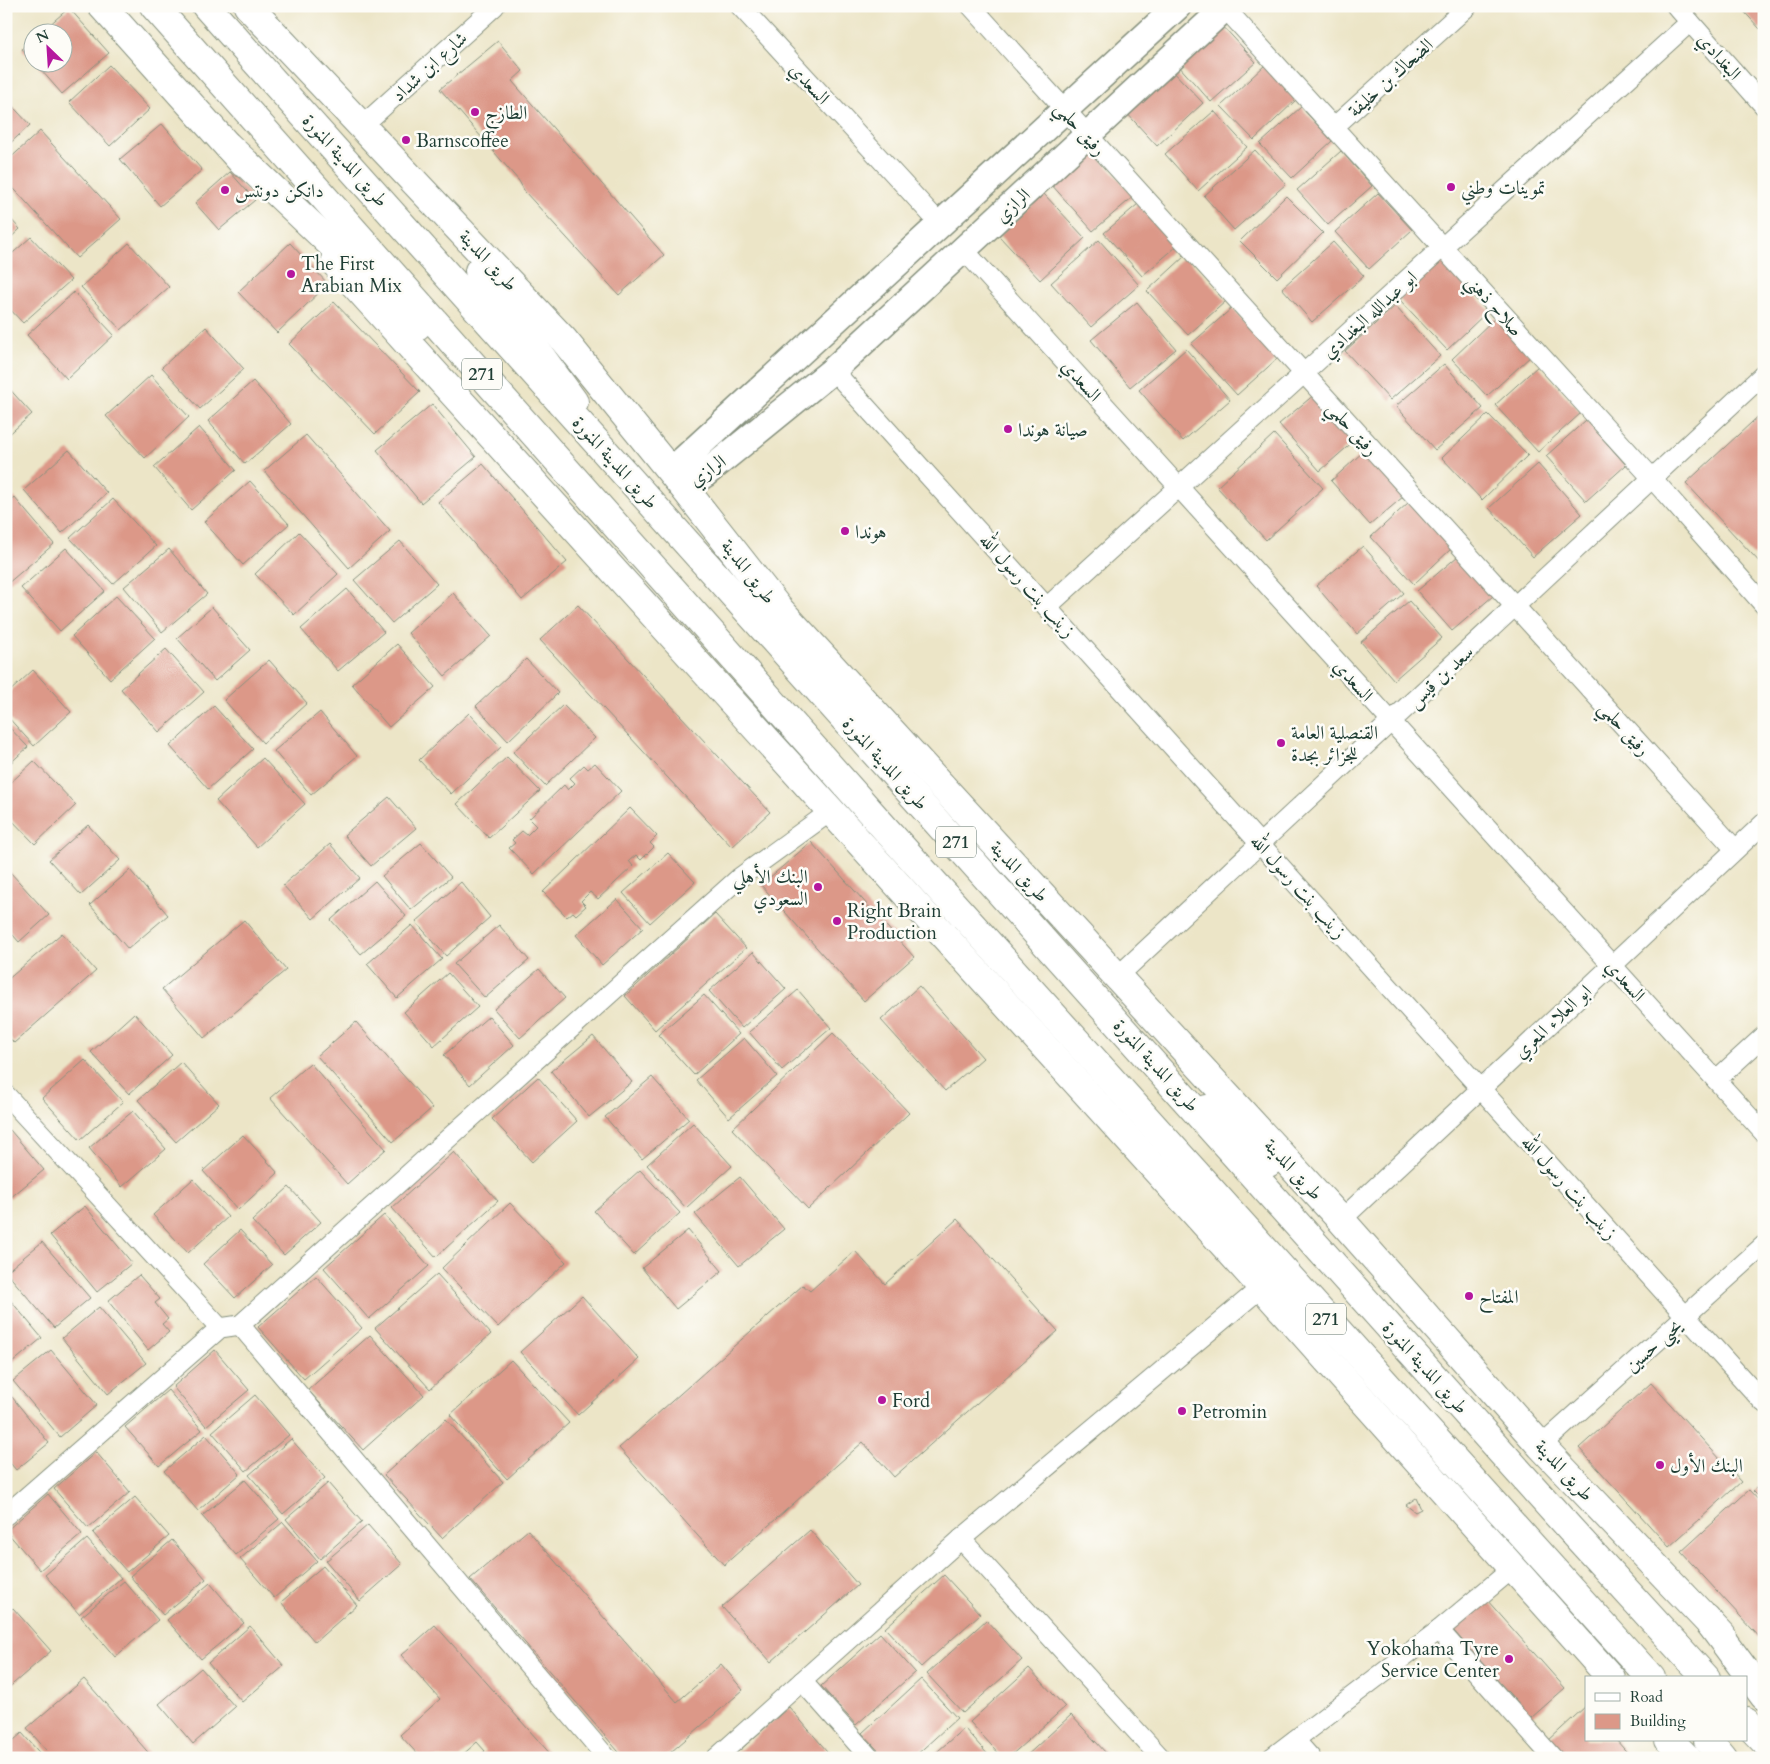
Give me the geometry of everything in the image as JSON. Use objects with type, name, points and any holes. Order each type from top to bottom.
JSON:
[{"type":"main road","points":[[102,6],[1262,1287],[1609,1676]]},
{"type":"main road","name":"271","points":[[154,6],[889,833],[1649,1676]]},
{"type":"main road","name":"طريق المدينة المنورة","points":[[206,6],[622,468],[1564,1522],[1704,1676]]},
{"type":"main road","name":"طريق المدينة","points":[[248,6],[363,125],[563,339],[779,609],[1341,1220],[1541,1446],[1764,1681]]},
{"type":"main road","points":[[228,146],[582,487]]},
{"type":"main road","points":[[412,178],[622,468]]},
{"type":"main road","points":[[889,833],[1164,1180]]},
{"type":"main road","points":[[1154,1062],[1370,1254]]},
{"type":"main road","points":[[1706,1618],[1764,1696]]},
{"type":"main road","points":[[1748,1724],[1764,1741]]},
{"type":"main road","points":[[1670,1742],[1683,1758]]},
{"type":"main road","points":[[1670,1742],[1687,1758]]},
{"type":"main road","points":[[1710,1742],[1724,1758]]},
{"type":"street","name":"السعدي","points":[[740,6],[942,225]]},
{"type":"street","name":"رفيق حلمي","points":[[972,6],[1736,849]]},
{"type":"street","name":"الرازي","points":[[1178,6],[942,225],[682,461],[684,488],[705,474],[833,370],[1226,7]]},
{"type":"street","name":"الضحاك بن خليفة","points":[[1334,127],[1468,6]]},
{"type":"street","name":"شارع ابن شداد","points":[[363,125],[492,7]]},
{"type":"street","name":"صلاح ذهني","points":[[1226,7],[1762,598]]},
{"type":"street","name":"البغدادي","points":[[1682,11],[1764,106]]},
{"type":"street","name":"ابو عبدالله البغدادي","points":[[1047,607],[1442,247],[1682,11]]},
{"type":"street","name":"السعدي","points":[[964,250],[1764,1133]]},
{"type":"street","points":[[878,283],[902,307]]},
{"type":"street","name":"زينب بنت رسول الله","points":[[833,370],[1764,1403]]},
{"type":"street","name":"سعد بن قيس","points":[[1117,977],[1764,374]]},
{"type":"street","points":[[6,1516],[220,1328],[240,1325],[739,878],[831,812]]},
{"type":"street","name":"ابو العلاء المعري","points":[[1341,1220],[1764,823]]},
{"type":"street","points":[[1716,1080],[1764,1036]]},
{"type":"street","points":[[6,1095],[220,1328]]},
{"type":"street","name":"يحيى حسين","points":[[1541,1446],[1764,1245]]},
{"type":"street","points":[[716,1758],[961,1539],[1262,1287]]},
{"type":"street","points":[[240,1325],[606,1758]]},
{"type":"street","points":[[961,1539],[1161,1758]]},
{"type":"street","points":[[1272,1758],[1439,1630],[1512,1569]]},
{"type":"street","points":[[1439,1630],[1542,1754]]},
{"type":"street","points":[[802,1681],[870,1758]]},
{"type":"street","points":[[1295,1740],[1311,1758]]},
{"type":"building","points":[[1739,6],[1764,6],[1764,26],[1760,29]]},
{"type":"building","points":[[69,8],[109,53],[62,94],[43,72],[72,72],[72,22],[53,22]]},
{"type":"building","points":[[1221,24],[1256,62],[1211,102],[1177,64]]},
{"type":"building","points":[[498,41],[523,71],[512,81],[664,255],[619,295],[525,192],[519,181],[440,89]]},
{"type":"building","points":[[109,65],[150,109],[110,146],[69,102]]},
{"type":"building","points":[[1265,65],[1297,99],[1254,140],[1221,106]]},
{"type":"building","points":[[1170,68],[1203,103],[1157,146],[1124,110]]},
{"type":"building","points":[[6,99],[30,125],[6,147]]},
{"type":"building","points":[[1301,107],[1332,141],[1292,178],[1260,144]]},
{"type":"building","points":[[1214,111],[1247,147],[1198,191],[1165,154]]},
{"type":"building","points":[[162,124],[202,170],[160,206],[120,159]]},
{"type":"building","points":[[40,131],[121,219],[77,258],[6,180],[6,162]]},
{"type":"building","points":[[1091,148],[1134,196],[1093,231],[1050,183]]},
{"type":"building","points":[[1255,150],[1286,184],[1234,230],[1204,196]]},
{"type":"building","points":[[1341,151],[1372,186],[1328,225],[1297,190]]},
{"type":"building","points":[[230,172],[255,200],[219,230],[195,203]]},
{"type":"building","points":[[1378,193],[1412,230],[1369,269],[1335,232]]},
{"type":"building","points":[[1044,194],[1085,238],[1040,280],[999,236]]},
{"type":"building","points":[[1286,196],[1323,233],[1277,278],[1240,241]]},
{"type":"building","points":[[1138,204],[1176,247],[1142,276],[1104,233]]},
{"type":"building","points":[[6,214],[20,229],[6,242]]},
{"type":"building","points":[[31,237],[71,280],[23,323],[6,305],[6,259]]},
{"type":"building","points":[[1099,240],[1139,285],[1091,327],[1051,283]]},
{"type":"building","points":[[1333,242],[1364,276],[1312,322],[1282,288]]},
{"type":"building","points":[[129,243],[169,287],[121,330],[81,287]]},
{"type":"building","points":[[290,243],[328,284],[277,333],[238,292]]},
{"type":"building","points":[[1185,256],[1226,301],[1188,335],[1147,291]]},
{"type":"building","points":[[1441,259],[1489,310],[1447,350],[1399,299]]},
{"type":"building","points":[[74,292],[114,335],[67,379],[27,335]]},
{"type":"building","points":[[334,302],[420,392],[375,434],[289,344]]},
{"type":"building","points":[[1137,302],[1176,349],[1130,387],[1091,340]]},
{"type":"building","points":[[1395,306],[1440,356],[1390,400],[1345,351]]},
{"type":"building","points":[[1232,308],[1278,358],[1237,395],[1191,344]]},
{"type":"building","points":[[1495,318],[1531,356],[1487,396],[1452,359]]},
{"type":"building","points":[[206,327],[244,369],[200,409],[162,367]]},
{"type":"building","points":[[1186,349],[1230,400],[1183,441],[1139,390]]},
{"type":"building","points":[[1444,364],[1483,408],[1435,450],[1396,406]]},
{"type":"building","points":[[1538,366],[1581,413],[1538,452],[1495,405]]},
{"type":"building","points":[[151,375],[189,417],[145,458],[106,416]]},
{"type":"building","points":[[253,381],[291,424],[245,464],[208,421]]},
{"type":"building","points":[[6,385],[32,414],[6,437]]},
{"type":"building","points":[[1315,394],[1355,440],[1320,471],[1279,424]]},
{"type":"building","points":[[432,404],[476,457],[421,503],[377,450]]},
{"type":"building","points":[[1764,411],[1764,567],[1686,483]]},
{"type":"building","points":[[1488,414],[1528,455],[1482,500],[1442,458]]},
{"type":"building","points":[[1586,420],[1626,465],[1586,501],[1546,456]]},
{"type":"building","points":[[199,427],[236,470],[191,510],[154,467]]},
{"type":"building","points":[[1274,434],[1323,488],[1266,540],[1217,487]]},
{"type":"building","points":[[306,435],[390,531],[349,568],[264,471]]},
{"type":"building","points":[[69,450],[107,493],[62,533],[24,490]]},
{"type":"building","points":[[1364,451],[1404,496],[1370,525],[1331,481]]},
{"type":"building","points":[[483,464],[567,562],[522,600],[438,502]]},
{"type":"building","points":[[1538,464],[1582,514],[1533,557],[1489,508]]},
{"type":"building","points":[[250,481],[289,524],[243,565],[204,522]]},
{"type":"building","points":[[14,497],[54,544],[7,584],[6,504]]},
{"type":"building","points":[[113,499],[156,546],[113,584],[70,538]]},
{"type":"building","points":[[1409,502],[1452,548],[1414,584],[1371,537]]},
{"type":"building","points":[[299,532],[338,574],[294,615],[255,574]]},
{"type":"building","points":[[400,541],[437,584],[392,623],[354,580]]},
{"type":"building","points":[[1363,546],[1404,593],[1357,634],[1316,586]]},
{"type":"building","points":[[66,548],[105,591],[60,631],[21,588]]},
{"type":"building","points":[[169,549],[207,594],[162,632],[124,587]]},
{"type":"building","points":[[1458,556],[1493,596],[1452,631],[1417,591]]},
{"type":"building","points":[[347,589],[384,632],[338,671],[301,629]]},
{"type":"building","points":[[453,593],[491,636],[445,676],[408,633]]},
{"type":"building","points":[[116,596],[155,638],[110,679],[72,636]]},
{"type":"building","points":[[1409,601],[1442,638],[1394,680],[1361,642]]},
{"type":"building","points":[[578,605],[770,812],[732,847],[540,640]]},
{"type":"building","points":[[212,607],[250,650],[215,681],[177,638]]},
{"type":"building","points":[[397,644],[435,687],[389,727],[352,684]]},
{"type":"building","points":[[166,649],[204,692],[159,732],[121,689]]},
{"type":"building","points":[[526,659],[558,693],[508,741],[476,706]]},
{"type":"building","points":[[269,660],[307,703],[263,743],[224,700]]},
{"type":"building","points":[[33,670],[71,712],[34,746],[6,715],[6,695]]},
{"type":"building","points":[[563,705],[595,738],[545,786],[513,752]]},
{"type":"building","points":[[214,706],[253,749],[208,789],[170,746]]},
{"type":"building","points":[[320,712],[357,756],[311,795],[274,751]]},
{"type":"building","points":[[469,713],[501,747],[451,794],[419,760]]},
{"type":"building","points":[[6,724],[28,747],[6,767]]},
{"type":"building","points":[[507,757],[540,791],[489,838],[457,804]]},
{"type":"building","points":[[263,758],[305,804],[257,847],[216,801]]},
{"type":"building","points":[[34,761],[76,805],[35,844],[6,814],[6,787]]},
{"type":"building","points":[[595,763],[621,791],[534,874],[509,848],[515,843],[512,840],[522,831],[527,835],[536,826],[529,819],[564,785],[568,790],[575,783],[570,778],[584,765],[588,769]]},
{"type":"building","points":[[389,797],[416,828],[371,866],[344,835]]},
{"type":"building","points":[[630,808],[657,836],[650,843],[654,847],[641,860],[636,855],[629,861],[633,866],[598,899],[590,892],[581,901],[586,906],[576,915],[573,912],[567,917],[543,892]]},
{"type":"building","points":[[88,825],[120,860],[81,895],[49,860]]},
{"type":"building","name":"Right Brain Production","points":[[811,842],[914,957],[864,1001],[761,885]]},
{"type":"building","points":[[421,843],[451,877],[411,910],[382,876]]},
{"type":"building","points":[[330,844],[360,878],[313,919],[283,885]]},
{"type":"building","points":[[668,853],[695,882],[650,923],[623,893]]},
{"type":"building","points":[[130,870],[168,915],[128,949],[90,905]]},
{"type":"building","points":[[10,872],[49,915],[19,942],[6,927],[6,875]]},
{"type":"building","points":[[375,881],[406,916],[361,954],[331,920]]},
{"type":"building","points":[[461,882],[490,917],[446,956],[416,922]]},
{"type":"building","points":[[617,899],[643,928],[602,965],[576,935]]},
{"type":"building","points":[[715,914],[746,948],[655,1030],[625,996]]},
{"type":"building","points":[[244,920],[286,970],[204,1038],[162,989]]},
{"type":"building","points":[[412,925],[442,959],[397,998],[367,964]]},
{"type":"building","points":[[499,925],[529,960],[485,998],[454,964]]},
{"type":"building","points":[[62,933],[96,971],[14,1043],[6,1034],[6,981]]},
{"type":"building","points":[[753,952],[786,989],[742,1028],[709,991]]},
{"type":"building","points":[[539,969],[565,998],[520,1038],[494,1009]]},
{"type":"building","points":[[448,973],[478,1007],[434,1046],[404,1012]]},
{"type":"building","points":[[919,986],[983,1058],[945,1091],[881,1020]]},
{"type":"building","points":[[798,990],[831,1028],[782,1070],[749,1032]]},
{"type":"building","points":[[704,995],[739,1034],[694,1075],[658,1035]]},
{"type":"building","points":[[134,1013],[172,1055],[129,1094],[91,1052]]},
{"type":"building","points":[[489,1016],[514,1045],[470,1085],[444,1055]]},
{"type":"building","points":[[356,1022],[432,1108],[393,1142],[317,1056]]},
{"type":"building","points":[[833,1033],[909,1113],[808,1209],[732,1129]]},
{"type":"building","points":[[593,1036],[632,1082],[589,1117],[551,1071]]},
{"type":"building","points":[[744,1038],[777,1076],[729,1118],[696,1080]]},
{"type":"building","points":[[85,1060],[123,1102],[80,1140],[42,1098]]},
{"type":"building","points":[[181,1062],[219,1104],[176,1142],[138,1100]]},
{"type":"building","points":[[310,1063],[386,1149],[347,1184],[270,1098]]},
{"type":"building","points":[[538,1077],[577,1121],[532,1162],[492,1119]]},
{"type":"building","points":[[652,1077],[689,1119],[642,1159],[605,1117]]},
{"type":"building","points":[[133,1111],[166,1149],[122,1187],[89,1148]]},
{"type":"building","points":[[693,1123],[732,1166],[686,1208],[647,1165]]},
{"type":"building","points":[[10,1130],[44,1170],[10,1198],[6,1193],[6,1133]]},
{"type":"building","points":[[243,1135],[278,1173],[238,1210],[203,1171]]},
{"type":"building","points":[[454,1152],[498,1201],[436,1257],[392,1208]]},
{"type":"building","points":[[640,1170],[680,1213],[634,1255],[594,1211]]},
{"type":"building","points":[[740,1177],[784,1229],[739,1266],[695,1214]]},
{"type":"building","points":[[193,1179],[228,1217],[188,1253],[153,1215]]},
{"type":"building","points":[[289,1187],[321,1222],[284,1255],[252,1221]]},
{"type":"building","points":[[510,1203],[566,1262],[498,1327],[442,1268]]},
{"type":"building","points":[[85,1206],[132,1263],[97,1292],[50,1235]]},
{"type":"building","points":[[384,1215],[429,1266],[369,1319],[324,1268]]},
{"type":"building","points":[[957,1219],[1058,1331],[894,1477],[863,1442],[724,1565],[619,1448],[803,1285],[810,1291],[855,1251],[885,1284]]},
{"type":"building","points":[[240,1230],[272,1265],[235,1298],[203,1264]]},
{"type":"building","points":[[688,1230],[722,1271],[676,1309],[642,1268]]},
{"type":"building","points":[[42,1242],[90,1298],[54,1328],[6,1272]]},
{"type":"building","points":[[437,1274],[491,1334],[430,1389],[375,1328]]},
{"type":"building","points":[[139,1275],[160,1299],[155,1303],[168,1319],[162,1324],[169,1332],[148,1350],[108,1301]]},
{"type":"building","points":[[316,1276],[362,1328],[304,1379],[258,1327]]},
{"type":"building","points":[[6,1295],[42,1338],[6,1368]]},
{"type":"building","points":[[582,1296],[639,1359],[578,1415],[520,1352]]},
{"type":"building","points":[[99,1307],[146,1363],[108,1394],[62,1338]]},
{"type":"building","points":[[370,1335],[424,1395],[363,1450],[308,1390]]},
{"type":"building","points":[[51,1350],[97,1405],[60,1437],[13,1381]]},
{"type":"building","points":[[215,1350],[249,1390],[206,1426],[173,1387]]},
{"type":"building","points":[[511,1360],[569,1423],[507,1479],[450,1415]]},
{"type":"building","name":"البنك الأول","points":[[1651,1383],[1741,1482],[1669,1547],[1579,1448]]},
{"type":"building","points":[[168,1390],[202,1430],[159,1466],[125,1427]]},
{"type":"building","points":[[255,1395],[289,1435],[246,1471],[212,1432]]},
{"type":"building","points":[[12,1397],[49,1443],[16,1470],[6,1458],[6,1401]]},
{"type":"building","points":[[446,1419],[503,1482],[442,1538],[384,1475]]},
{"type":"building","points":[[206,1435],[240,1474],[198,1511],[164,1471]]},
{"type":"building","points":[[291,1439],[325,1478],[283,1514],[249,1475]]},
{"type":"building","points":[[96,1452],[130,1492],[88,1528],[54,1489]]},
{"type":"building","points":[[245,1480],[279,1519],[236,1555],[202,1516]]},
{"type":"building","points":[[1764,1481],[1764,1502],[1753,1491]]},
{"type":"building","points":[[328,1483],[362,1522],[320,1559],[286,1519]]},
{"type":"building","points":[[1749,1490],[1764,1506],[1764,1642],[1681,1552]]},
{"type":"building","points":[[48,1494],[82,1534],[40,1570],[6,1531]]},
{"type":"building","points":[[135,1497],[169,1536],[127,1572],[93,1533]]},
{"type":"building","points":[[1416,1498],[1421,1509],[1415,1512],[1406,1505]]},
{"type":"building","points":[[283,1522],[317,1561],[274,1598],[240,1559]]},
{"type":"building","points":[[368,1525],[402,1564],[360,1601],[326,1561]]},
{"type":"building","points":[[528,1530],[677,1702],[721,1664],[743,1690],[664,1758],[624,1758],[470,1579]]},
{"type":"building","points":[[810,1530],[858,1585],[771,1662],[722,1607]]},
{"type":"building","points":[[87,1539],[121,1578],[79,1614],[45,1575]]},
{"type":"building","points":[[172,1540],[206,1579],[163,1615],[130,1576]]},
{"type":"building","points":[[323,1566],[357,1605],[315,1642],[281,1602]]},
{"type":"building","points":[[944,1575],[980,1614],[921,1667],[885,1628]]},
{"type":"building","points":[[124,1581],[158,1620],[115,1657],[81,1617]]},
{"type":"building","points":[[210,1583],[244,1623],[201,1659],[167,1620]]},
{"type":"building","name":"Yokohama Tyre Service Center","points":[[1487,1600],[1565,1688],[1531,1718],[1453,1630]]},
{"type":"building","points":[[13,1608],[51,1651],[6,1690],[6,1614]]},
{"type":"building","points":[[986,1620],[1022,1660],[963,1713],[927,1674]]},
{"type":"building","points":[[435,1625],[554,1758],[478,1758],[485,1751],[477,1742],[459,1758],[421,1758],[400,1735],[440,1699],[401,1655]]},
{"type":"building","points":[[250,1626],[284,1666],[242,1702],[208,1663]]},
{"type":"building","points":[[880,1633],[915,1672],[856,1725],[821,1686]]},
{"type":"building","points":[[201,1668],[235,1707],[193,1744],[159,1704]]},
{"type":"building","points":[[1029,1668],[1065,1707],[1008,1758],[1003,1758],[970,1722]]},
{"type":"building","points":[[84,1679],[153,1758],[53,1758],[27,1728]]},
{"type":"building","points":[[921,1679],[957,1718],[913,1758],[885,1758],[862,1733]]},
{"type":"building","points":[[789,1707],[833,1758],[731,1758]]},
{"type":"building","points":[[1585,1707],[1585,1742],[1618,1742],[1632,1758],[1564,1758],[1548,1741]]},
{"type":"building","points":[[1071,1715],[1107,1754],[1103,1758],[1024,1758]]},
{"type":"building","points":[[964,1728],[991,1758],[930,1758]]},
{"type":"building","points":[[22,1733],[44,1758],[6,1758],[6,1747]]},
{"type":"place","name":"الطازج","points":[[475,112]]},
{"type":"place","name":"Barnscoffee","points":[[406,140]]},
{"type":"place","name":"تموينات وطني","points":[[1451,187]]},
{"type":"place","name":"دانكن دونتس","points":[[225,190]]},
{"type":"place","name":"The First Arabian Mix","points":[[291,274]]},
{"type":"place","name":"صيانة هوندا","points":[[1008,429]]},
{"type":"place","name":"هوندا","points":[[845,531]]},
{"type":"place","name":"القنصلية العامة للجزائر بجدة","points":[[1281,743]]},
{"type":"place","name":"البنك الأهلي السعودي","points":[[818,887]]},
{"type":"place","name":"Right Brain Production","points":[[837,921]]},
{"type":"place","name":"المفتاح","points":[[1469,1296]]},
{"type":"place","name":"Ford","points":[[882,1400]]},
{"type":"place","name":"Petromin","points":[[1182,1411]]},
{"type":"place","name":"البنك الأول","points":[[1660,1465]]},
{"type":"place","name":"Yokohama Tyre Service Center","points":[[1509,1659]]}]
